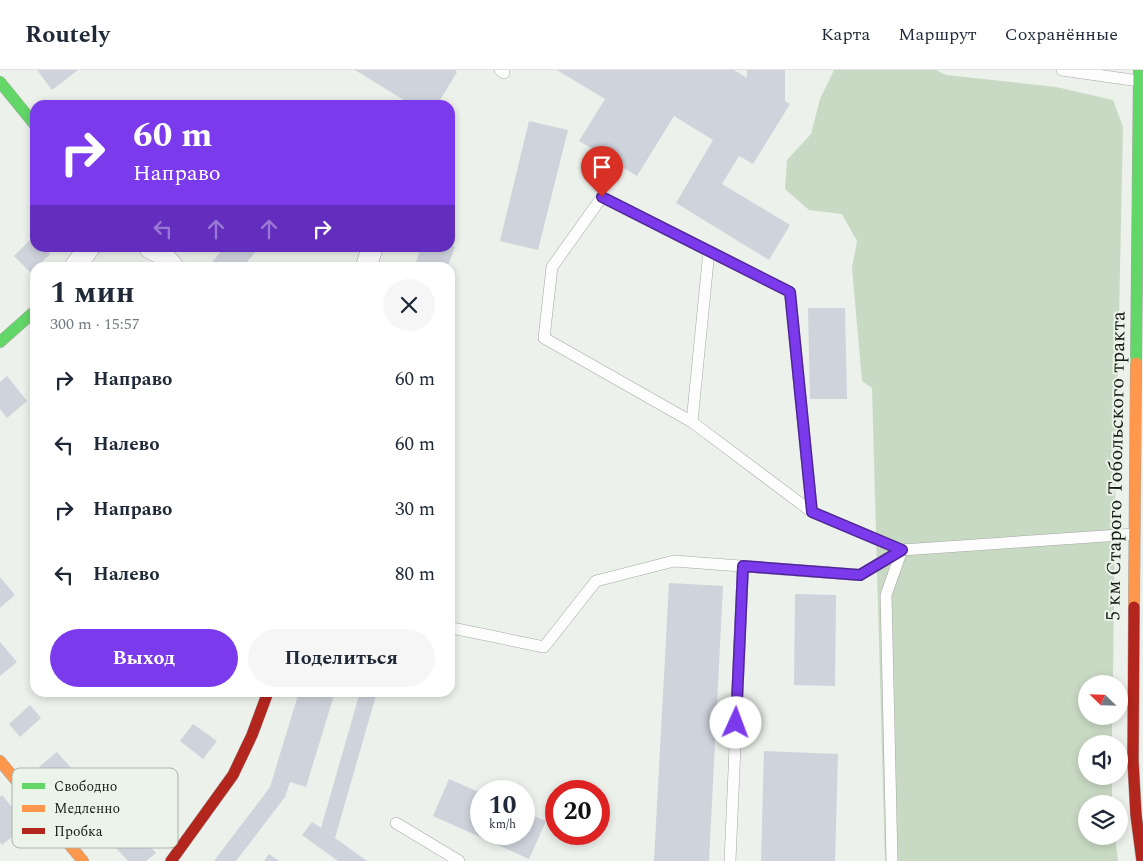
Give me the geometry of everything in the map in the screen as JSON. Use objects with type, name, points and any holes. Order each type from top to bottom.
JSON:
[{"type":"street","name":"5 км Старого Тобольского тракта","points":[[1139,75],[1134,534],[1138,621],[1133,761],[1136,815],[1142,861]]},
{"type":"street","points":[[0,82],[30,119]]},
{"type":"street","points":[[158,252],[169,262]]},
{"type":"street","points":[[0,342],[30,315]]},
{"type":"street","points":[[171,861],[233,775],[252,736],[266,697]]},
{"type":"street","points":[[0,761],[12,775]]},
{"type":"street","points":[[72,848],[83,861]]},
{"type":"lane","points":[[1062,70],[1139,75]]},
{"type":"lane","points":[[812,512],[790,292],[602,197],[552,267],[544,338],[692,422],[812,512],[902,550]]},
{"type":"lane","points":[[692,422],[709,251]]},
{"type":"lane","points":[[455,629],[544,646],[596,581],[674,561],[860,575],[902,550],[1134,534]]},
{"type":"lane","points":[[892,861],[886,595],[902,550]]},
{"type":"lane","points":[[730,861],[743,566]]},
{"type":"lane","points":[[396,823],[459,861]]},
{"type":"green space","points":[[834,70],[936,70],[946,75],[1056,87],[1113,100],[1123,127],[1113,675],[1078,675],[1078,725],[1112,725],[1112,735],[1078,735],[1078,785],[1112,785],[1112,795],[1078,795],[1078,845],[1116,845],[1118,861],[885,861],[872,388],[862,381],[852,268],[857,241],[842,214],[809,210],[785,189],[787,160],[811,134],[820,99]]},
{"type":"building","points":[[37,70],[78,70],[52,90]]},
{"type":"building","points":[[355,70],[455,70],[457,72],[440,100],[404,100]]},
{"type":"building","points":[[557,70],[734,70],[747,78],[747,70],[785,70],[785,101],[790,104],[753,164],[739,156],[722,184],[790,225],[769,260],[676,203],[713,140],[674,116],[637,176],[579,141],[605,99]]},
{"type":"building","points":[[529,121],[568,130],[538,250],[500,241]]},
{"type":"building","points":[[30,240],[30,252],[48,252],[50,254],[42,262],[30,262],[30,272],[14,256]]},
{"type":"building","points":[[221,252],[255,252],[247,262],[212,262]]},
{"type":"building","points":[[420,252],[453,252],[449,262],[416,262]]},
{"type":"building","points":[[808,308],[845,308],[847,399],[810,399]]},
{"type":"building","points":[[7,376],[27,401],[7,418],[0,409],[0,382]]},
{"type":"building","points":[[0,577],[15,595],[0,608]]},
{"type":"building","points":[[669,583],[723,586],[709,861],[654,861]]},
{"type":"building","points":[[795,594],[836,595],[835,686],[794,685]]},
{"type":"building","points":[[0,642],[17,662],[0,676]]},
{"type":"building","points":[[297,697],[333,697],[306,787],[290,782],[285,797],[236,861],[214,861],[270,787]]},
{"type":"building","points":[[359,697],[376,697],[335,838],[367,861],[338,861],[302,835],[312,822],[321,828]]},
{"type":"building","points":[[30,705],[41,718],[20,737],[9,724]]},
{"type":"building","points":[[193,724],[217,741],[203,759],[180,741]]},
{"type":"building","points":[[764,751],[838,754],[835,861],[761,861]]},
{"type":"building","points":[[57,752],[71,768],[40,768]]},
{"type":"building","points":[[449,779],[470,788],[470,833],[433,816]]},
{"type":"building","points":[[2,795],[12,808],[12,837],[2,845],[0,842],[0,797]]},
{"type":"building","points":[[535,816],[545,821],[545,823],[529,859],[498,845],[535,845]]},
{"type":"building","points":[[116,848],[151,848],[156,853],[146,861],[128,861]]},
{"type":"building","points":[[269,854],[279,861],[264,861]]},
{"type":"traffic: fast","points":[[1136,363],[1139,70]]},
{"type":"traffic: fast","points":[[0,82],[30,119]]},
{"type":"traffic: fast","points":[[0,342],[30,315]]},
{"type":"traffic: slow","points":[[1134,607],[1136,363]]},
{"type":"traffic: slow","points":[[0,761],[12,775]]},
{"type":"traffic: slow","points":[[72,848],[83,861]]},
{"type":"traffic: jam","points":[[1134,607],[1133,761],[1136,815],[1142,861]]},
{"type":"traffic: jam","points":[[171,861],[233,775],[252,735],[266,697]]},
{"type":"route","points":[[602,197],[790,292],[812,512],[902,550],[860,575],[743,566],[736,723]]}]
